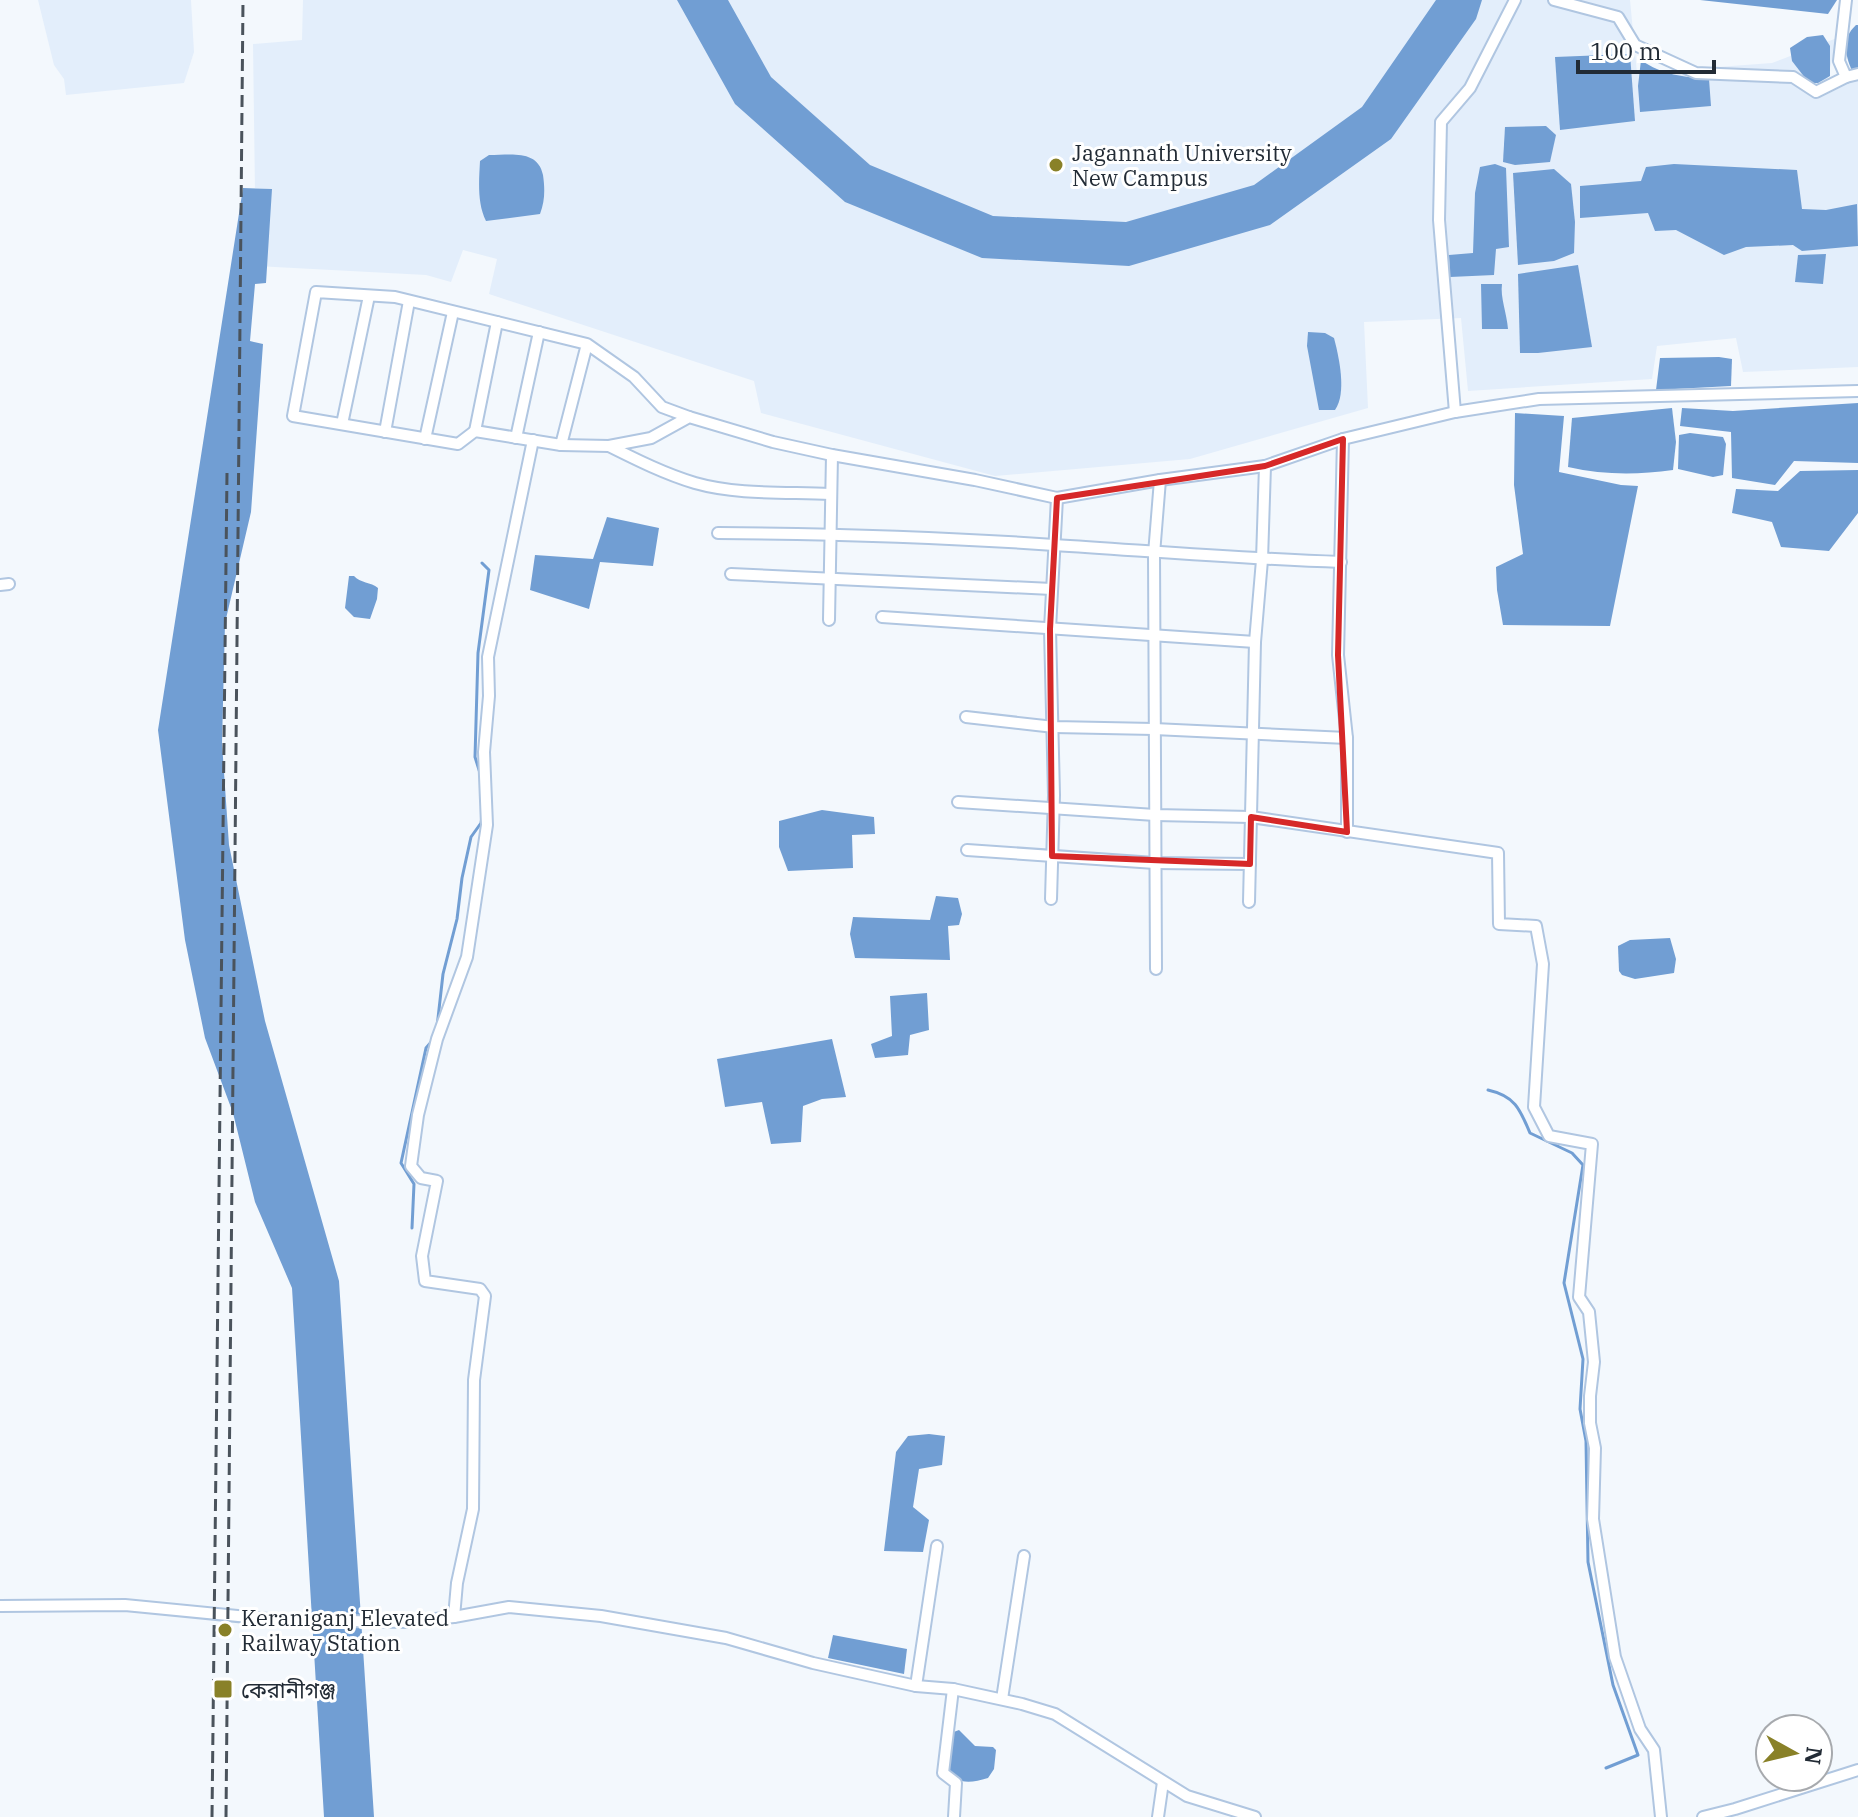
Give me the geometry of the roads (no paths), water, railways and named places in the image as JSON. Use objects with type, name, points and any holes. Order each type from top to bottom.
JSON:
[{"type":"street","points":[[1455,412],[1439,220],[1441,122],[1470,88],[1515,0]]},
{"type":"street","points":[[1554,0],[1618,17],[1635,45],[1696,73],[1793,77],[1816,92],[1858,74]]},
{"type":"street","points":[[1846,0],[1839,61],[1846,77]]},
{"type":"street","points":[[497,322],[475,431],[458,444],[293,416],[316,292],[409,301],[539,332],[587,344],[634,377],[662,407],[689,417],[773,442],[832,455],[1057,498],[1265,466],[1343,439],[1455,412],[1539,399],[1858,391]]},
{"type":"street","points":[[342,424],[369,296]]},
{"type":"street","points":[[385,432],[409,301]]},
{"type":"street","points":[[425,439],[453,312]]},
{"type":"street","points":[[516,438],[539,332]]},
{"type":"street","points":[[561,445],[587,344]]},
{"type":"street","points":[[475,431],[561,445],[609,446],[651,438],[689,417]]},
{"type":"street","points":[[1343,439],[1338,655],[1347,738],[1347,832]]},
{"type":"street","points":[[454,1617],[457,1583],[473,1509],[474,1380],[485,1296],[480,1289],[425,1281],[422,1256],[437,1181],[421,1178],[411,1166],[418,1115],[437,1039],[467,957],[487,825],[484,752],[489,696],[488,657],[533,440]]},
{"type":"street","points":[[609,446],[649,466],[696,483],[726,489],[830,494]]},
{"type":"street","points":[[829,620],[832,455]]},
{"type":"street","points":[[1249,902],[1255,642],[1265,466]]},
{"type":"street","points":[[1156,969],[1154,554],[1160,480]]},
{"type":"street","points":[[1051,899],[1054,727],[1050,629],[1057,498]]},
{"type":"street","points":[[718,533],[830,534],[1341,562]]},
{"type":"street","points":[[731,574],[1052,589]]},
{"type":"street","points":[[882,617],[1255,642]]},
{"type":"street","points":[[966,717],[1054,727],[1347,738]]},
{"type":"street","points":[[958,802],[1155,815],[1251,817],[1498,853],[1499,924],[1536,926],[1543,964],[1534,1107],[1549,1136],[1592,1144],[1579,1297],[1589,1312],[1594,1362],[1590,1396],[1590,1423],[1595,1448],[1593,1519],[1615,1657],[1640,1729],[1654,1750],[1661,1817]]},
{"type":"street","points":[[967,850],[1155,863],[1250,864]]},
{"type":"street","points":[[916,1686],[937,1546]]},
{"type":"street","points":[[1002,1699],[1024,1556]]},
{"type":"street","points":[[0,1606],[125,1605],[278,1620],[407,1622],[509,1607],[601,1616],[726,1638],[813,1663],[916,1686],[953,1689],[1002,1699],[1055,1714],[1187,1796],[1255,1817]]},
{"type":"street","points":[[953,1689],[943,1773],[956,1783],[954,1817]]},
{"type":"street","points":[[1703,1817],[1858,1770]]},
{"type":"street","points":[[1158,1817],[1163,1782]]},
{"type":"water","points":[[677,0],[728,0],[771,77],[870,165],[993,216],[1126,222],[1254,185],[1362,107],[1436,0],[1482,0],[1476,19],[1391,139],[1270,225],[1129,266],[982,258],[845,202],[735,104]]},
{"type":"water","points":[[1700,0],[1837,0],[1828,14]]},
{"type":"water","points":[[1856,25],[1858,69],[1852,71],[1846,41]]},
{"type":"water","points":[[1823,35],[1830,46],[1830,76],[1818,83],[1809,83],[1792,61],[1790,48],[1807,37]]},
{"type":"water","points":[[1630,54],[1635,121],[1560,130],[1555,57]]},
{"type":"water","points":[[1641,60],[1665,72],[1709,79],[1711,106],[1640,112],[1638,86]]},
{"type":"water","points":[[1546,126],[1556,135],[1550,162],[1515,165],[1503,162],[1505,127]]},
{"type":"water","points":[[489,155],[522,155],[535,161],[544,180],[540,214],[486,221],[480,199],[479,176],[480,161]]},
{"type":"water","points":[[1495,164],[1506,168],[1509,247],[1496,249],[1494,275],[1450,277],[1449,255],[1473,253],[1475,193],[1480,167]]},
{"type":"water","points":[[1674,164],[1797,170],[1802,209],[1826,210],[1857,204],[1858,246],[1802,251],[1793,245],[1746,247],[1724,255],[1676,230],[1655,231],[1648,213],[1580,218],[1580,186],[1641,181],[1646,167]]},
{"type":"water","points":[[1554,169],[1571,184],[1574,253],[1554,261],[1518,265],[1513,173]]},
{"type":"water","points":[[243,188],[272,189],[266,283],[255,284],[250,341],[263,344],[251,512],[225,623],[222,743],[229,845],[265,1021],[339,1281],[374,1817],[324,1817],[292,1288],[255,1202],[233,1113],[205,1038],[185,940],[158,730]]},
{"type":"water","points":[[1826,254],[1823,284],[1795,282],[1798,255]]},
{"type":"water","points":[[1578,265],[1592,347],[1520,353],[1518,274]]},
{"type":"water","points":[[1481,284],[1502,284],[1508,329],[1482,329]]},
{"type":"water","points":[[1308,332],[1325,333],[1334,338],[1341,385],[1335,410],[1319,410],[1307,346]]},
{"type":"water","points":[[1660,358],[1732,359],[1731,386],[1656,390]]},
{"type":"water","points":[[1858,403],[1858,463],[1794,461],[1775,485],[1732,478],[1731,432],[1680,426],[1682,408],[1733,411]]},
{"type":"water","points":[[1672,408],[1676,442],[1673,470],[1620,473],[1568,467],[1572,418]]},
{"type":"water","points":[[1515,413],[1564,416],[1559,472],[1638,486],[1610,626],[1503,625],[1496,567],[1523,554],[1514,485]]},
{"type":"water","points":[[1690,433],[1723,437],[1726,444],[1723,475],[1713,477],[1678,469],[1679,435]]},
{"type":"water","points":[[1858,470],[1858,513],[1829,551],[1781,547],[1772,522],[1732,513],[1736,489],[1778,491],[1800,471]]},
{"type":"water","points":[[607,517],[659,528],[653,566],[600,562],[589,609],[530,590],[535,555],[593,559]]},
{"type":"water","points":[[349,576],[378,588],[370,619],[354,617],[345,608]]},
{"type":"water","points":[[822,810],[874,817],[875,834],[852,835],[853,868],[788,871],[779,847],[779,821]]},
{"type":"water","points":[[936,896],[958,898],[962,914],[959,925],[948,926],[950,960],[855,958],[850,934],[853,917],[930,920]]},
{"type":"water","points":[[1670,938],[1676,959],[1674,973],[1635,979],[1619,971],[1618,946],[1630,940]]},
{"type":"water","points":[[927,993],[929,1030],[910,1035],[908,1055],[875,1058],[871,1044],[892,1036],[890,996]]},
{"type":"water","points":[[832,1039],[846,1097],[822,1099],[803,1106],[801,1142],[771,1144],[762,1102],[725,1107],[717,1059]]},
{"type":"water","points":[[908,1436],[945,1436],[942,1465],[919,1469],[913,1507],[929,1520],[923,1552],[884,1551],[896,1452]]},
{"type":"water","points":[[833,1635],[907,1649],[904,1674],[828,1658]]},
{"type":"water","points":[[959,1730],[975,1746],[996,1750],[994,1769],[988,1778],[966,1782],[948,1772],[951,1733]]},
{"type":"waterway","points":[[480,773],[475,757],[478,653],[489,570],[482,563]]},
{"type":"waterway","points":[[437,1027],[443,974],[457,919],[462,878],[471,837],[482,817]]},
{"type":"waterway","points":[[412,1228],[414,1184],[401,1163],[426,1048],[432,1041]]},
{"type":"waterway","points":[[1488,1090],[1511,1100],[1530,1133],[1572,1153],[1583,1165],[1564,1283],[1583,1359],[1580,1409],[1586,1441],[1588,1562],[1613,1685],[1638,1755],[1606,1768]]},
{"type":"railway","points":[[226,1817],[243,0]]},
{"type":"railway","points":[[212,1817],[227,473]]},
{"type":"place","name":"Jagannath University New Campus","points":[[1056,165]]},
{"type":"place","name":"Keraniganj Elevated Railway Station","points":[[225,1630]]},
{"type":"place","name":"কেরানীগঞ্জ","points":[[223,1689]]}]
